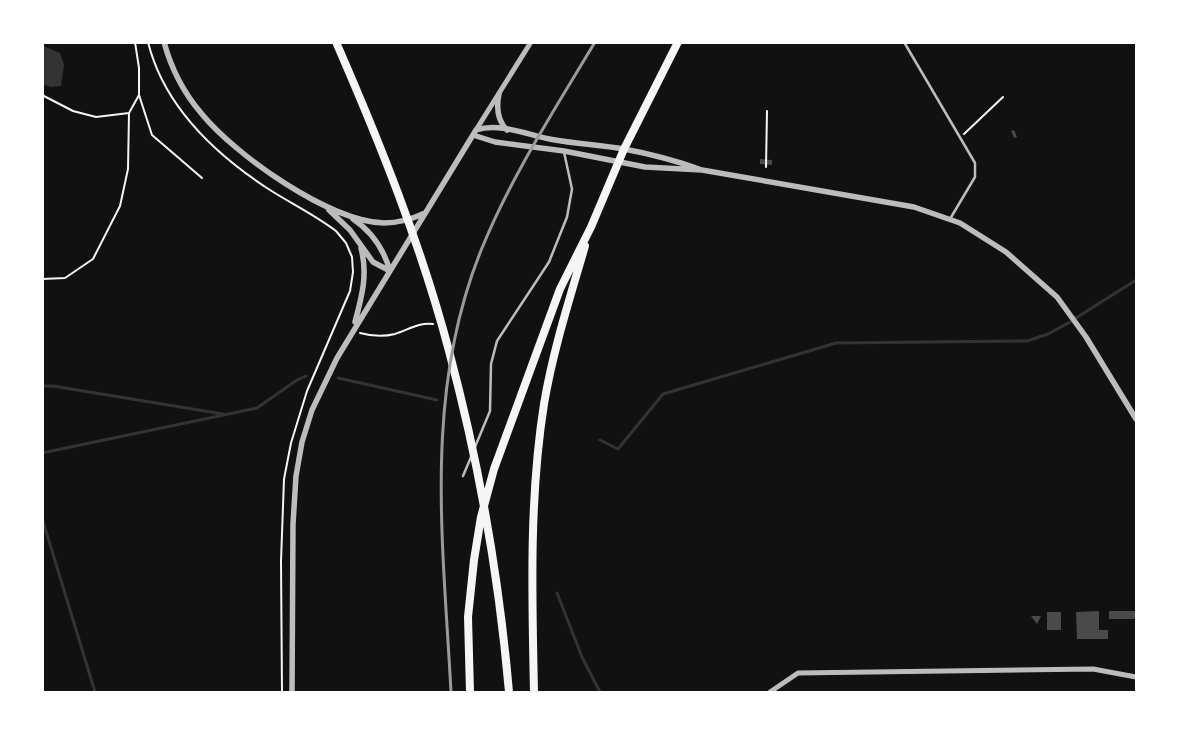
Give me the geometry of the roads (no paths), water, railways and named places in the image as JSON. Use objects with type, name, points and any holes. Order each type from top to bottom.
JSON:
[{"type":"main road","points":[[336,42],[391,175],[430,287],[449,350],[486,517],[501,617],[509,692]]},
{"type":"main road","points":[[470,692],[468,617],[474,560],[481,517],[494,469],[560,289],[591,227],[624,149],[678,42]]},
{"type":"main road","points":[[534,692],[532,547],[537,459],[544,405],[560,329],[591,227]]},
{"type":"street","points":[[164,42],[185,90],[200,112],[220,134],[257,164],[324,206],[344,223],[373,262],[390,271]]},
{"type":"street","points":[[292,692],[292,524],[294,490],[302,442],[316,401],[325,380],[353,331],[531,42]]},
{"type":"street","points":[[499,94],[497,106],[499,117],[502,125],[508,130]]},
{"type":"street","points":[[474,132],[486,127],[555,140],[624,149],[673,160],[702,170]]},
{"type":"street","points":[[474,132],[496,142],[564,151],[645,167],[702,170],[914,207],[960,223],[1006,252],[1057,297],[1086,337],[1136,419]]},
{"type":"street","points":[[324,206],[346,215],[374,222],[394,223],[426,213]]},
{"type":"street","points":[[346,215],[362,226],[375,240],[386,258],[390,271]]},
{"type":"street","points":[[353,331],[365,282],[365,266],[360,243]]},
{"type":"street","points":[[770,692],[798,673],[1093,669],[1136,677]]},
{"type":"lane","points":[[904,42],[975,163],[975,177],[950,220]]},
{"type":"lane","points":[[463,476],[490,411],[491,364],[497,341],[549,262],[567,217],[572,189],[564,151]]},
{"type":"waterway","points":[[1076,318],[1136,280]]},
{"type":"waterway","points":[[600,440],[618,449],[663,394],[836,343],[1027,341],[1048,334],[1070,322]]},
{"type":"waterway","points":[[42,453],[257,408],[297,380],[306,376]]},
{"type":"waterway","points":[[338,378],[437,400]]},
{"type":"waterway","points":[[42,386],[53,386],[223,414]]},
{"type":"waterway","points":[[42,518],[95,692]]},
{"type":"waterway","points":[[557,593],[582,657],[600,692]]},
{"type":"railway","points":[[451,692],[444,579],[441,467],[444,412],[451,357],[463,302],[482,248],[520,168],[595,42]]}]
